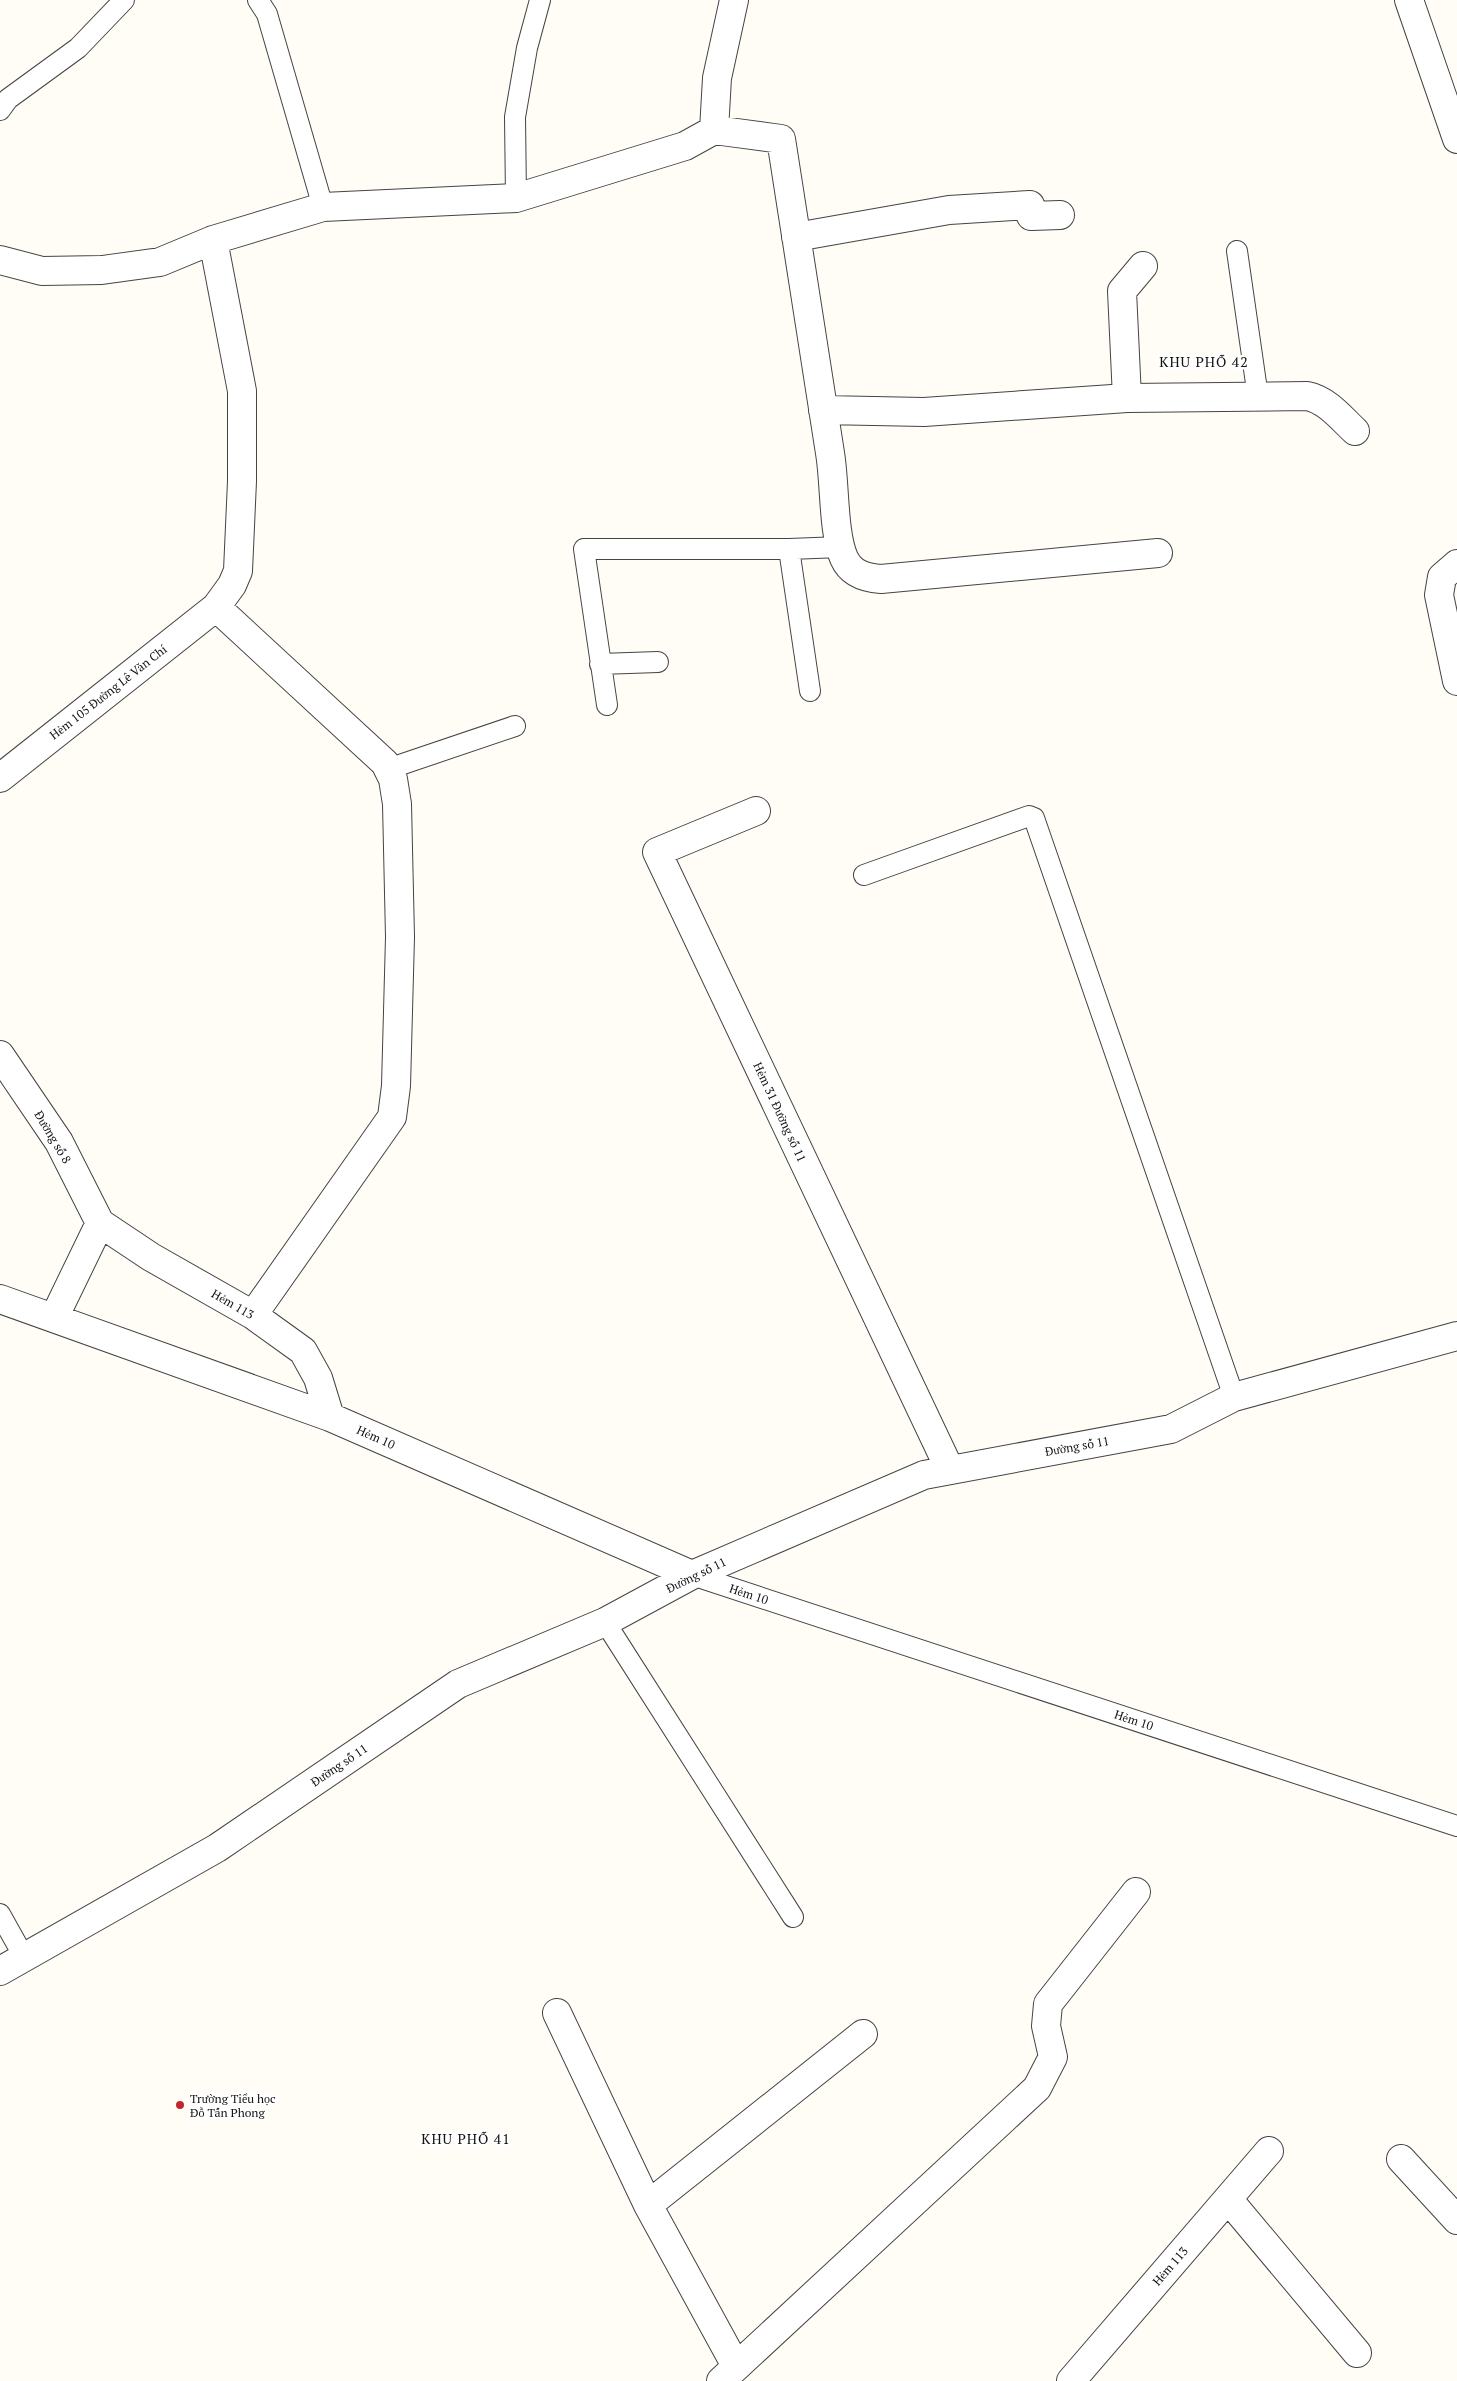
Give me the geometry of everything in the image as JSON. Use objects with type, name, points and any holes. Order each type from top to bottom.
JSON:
[{"type":"street","points":[[714,130],[717,78],[734,0]]},
{"type":"street","points":[[1409,0],[1457,139]]},
{"type":"street","points":[[0,260],[42,271],[102,270],[160,262],[213,240],[323,207],[516,198],[684,146],[714,130],[781,139],[831,456],[841,547],[844,558],[855,573],[881,579],[1158,552]]},
{"type":"street","points":[[796,237],[949,210],[1030,205],[1031,216],[1060,215]]},
{"type":"street","name":"Hẻm 105 Đường Lê Văn Chí","points":[[0,778],[216,607],[232,586],[238,571],[242,481],[242,391],[213,240]]},
{"type":"street","points":[[1127,398],[1122,291],[1143,266]]},
{"type":"street","points":[[823,410],[924,412],[1127,398],[1306,396],[1317,398],[1355,431]]},
{"type":"street","points":[[1457,564],[1442,577],[1439,595],[1457,681]]},
{"type":"street","points":[[216,607],[371,748],[388,769],[393,780],[397,804],[400,937],[396,1086],[392,1117],[253,1315]]},
{"type":"street","name":"Hẻm 31 Đường số 11","points":[[756,811],[657,852],[950,1470]]},
{"type":"street","name":"Đường số 8","points":[[0,1055],[59,1142],[100,1223]]},
{"type":"street","points":[[54,1318],[100,1223]]},
{"type":"street","name":"Hẻm 113","points":[[100,1223],[151,1257],[253,1315],[303,1351],[318,1378],[330,1417]]},
{"type":"street","name":"Hẻm 10","points":[[0,1299],[330,1417],[692,1575]]},
{"type":"street","name":"Đường số 11","points":[[0,1971],[217,1848],[458,1684],[605,1622],[692,1575],[924,1475],[1171,1429],[1234,1397],[1457,1336]]},
{"type":"street","points":[[557,2013],[728,2374],[1037,2088],[1053,2057],[1046,2026],[1048,2004],[1136,1892]]},
{"type":"street","points":[[648,2206],[864,2034]]},
{"type":"street","name":"Hẻm 113","points":[[1071,2381],[1269,2151]]},
{"type":"street","points":[[1401,2159],[1457,2220]]},
{"type":"street","points":[[1228,2199],[1356,2353]]},
{"type":"lane","points":[[0,110],[8,99],[78,48],[124,0]]},
{"type":"lane","points":[[258,0],[266,14],[323,207]]},
{"type":"lane","points":[[516,198],[515,118],[527,48],[540,0]]},
{"type":"lane","points":[[1237,251],[1258,397]]},
{"type":"lane","points":[[607,706],[584,549],[789,549],[841,547]]},
{"type":"lane","points":[[789,549],[810,691]]},
{"type":"lane","points":[[600,664],[658,662]]},
{"type":"lane","points":[[388,769],[515,726]]},
{"type":"lane","points":[[864,875],[1029,816],[1034,818],[1234,1397]]},
{"type":"lane","name":"Hẻm 10","points":[[692,1575],[1457,1826]]},
{"type":"lane","points":[[605,1622],[793,1917]]},
{"type":"lane","points":[[0,1914],[24,1957]]},
{"type":"place","name":"Trường Tiểu học Đỗ Tấn Phong","points":[[180,2105]]},
{"type":"district","name":"KHU PHỐ 42","points":[[1204,361]]},
{"type":"district","name":"KHU PHỐ 41","points":[[466,2138]]}]
